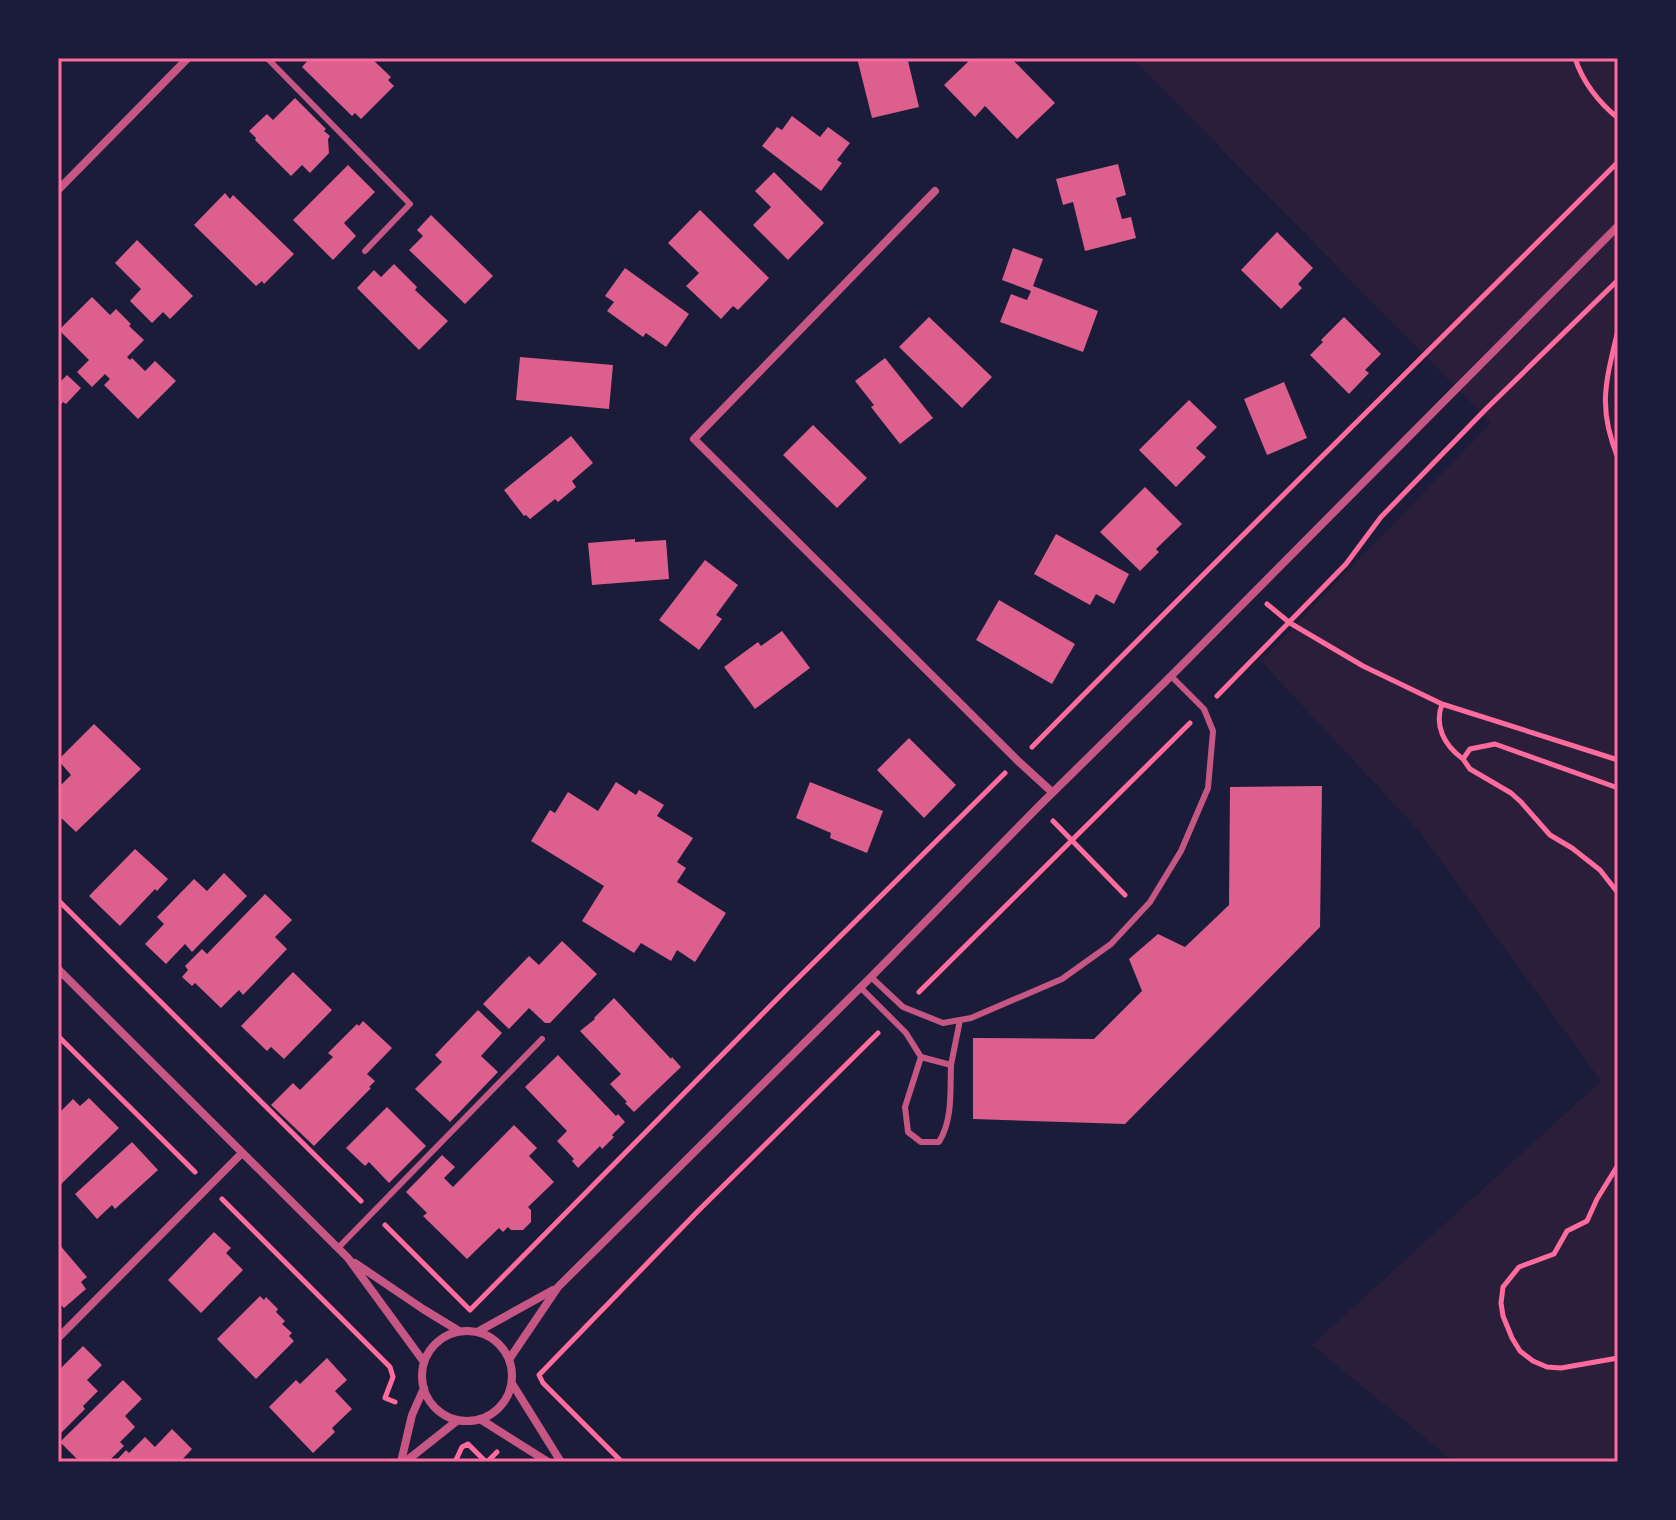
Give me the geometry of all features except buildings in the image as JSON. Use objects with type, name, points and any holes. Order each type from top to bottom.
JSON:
[{"type":"street","points":[[58,190],[188,58]]},
{"type":"street","points":[[935,191],[694,439],[1052,792]]},
{"type":"street","points":[[510,1358],[558,1287],[1618,226]]},
{"type":"street","points":[[58,969],[348,1258],[424,1362]]},
{"type":"street","points":[[58,1338],[242,1153]]},
{"type":"street","points":[[348,1258],[459,1331]]},
{"type":"street","points":[[479,1331],[558,1287]]},
{"type":"street","points":[[459,1331],[479,1331],[493,1337],[510,1358],[513,1385],[508,1397],[489,1416],[480,1419],[458,1420],[438,1410],[424,1388],[422,1376],[429,1350],[438,1340],[459,1331]]},
{"type":"street","points":[[513,1385],[561,1462]]},
{"type":"street","points":[[403,1462],[412,1415],[424,1388]]},
{"type":"street","points":[[480,1419],[548,1462]]},
{"type":"street","points":[[403,1462],[458,1420]]},
{"type":"lane","points":[[267,58],[410,204],[365,251]]},
{"type":"lane","points":[[871,977],[903,1007],[943,1023],[971,1018],[1062,979],[1111,944],[1150,902],[1181,851],[1208,788],[1213,731],[1204,709],[1171,676]]},
{"type":"lane","points":[[860,987],[906,1033],[921,1057],[951,1065]]},
{"type":"lane","points":[[921,1057],[905,1107],[908,1132],[921,1142],[939,1142],[946,1131],[949,1115],[951,1065],[960,1020]]},
{"type":"lane","points":[[338,1248],[542,1039]]},
{"type":"path","points":[[1575,58],[1596,96],[1618,118]]},
{"type":"path","points":[[58,900],[470,1310],[764,1012],[1618,162]]},
{"type":"path","points":[[903,1007],[1290,623],[1346,564],[1381,517],[1618,280]]},
{"type":"path","points":[[1618,330],[1605,396],[1609,428],[1618,458]]},
{"type":"path","points":[[1290,623],[1363,666],[1442,704],[1618,760]]},
{"type":"path","points":[[1442,704],[1439,717],[1442,736],[1456,754],[1470,769],[1511,793],[1550,835],[1600,870],[1618,893]]},
{"type":"path","points":[[1463,759],[1470,749],[1495,744],[1618,788]]},
{"type":"path","points":[[1039,806],[1125,895]]},
{"type":"path","points":[[622,1462],[543,1383],[539,1375],[698,1211],[892,1019]]},
{"type":"path","points":[[58,1036],[390,1367],[393,1377],[385,1398],[402,1405],[412,1415]]},
{"type":"path","points":[[1618,1165],[1587,1221],[1567,1231],[1554,1254],[1519,1267],[1503,1287],[1501,1303],[1512,1338],[1520,1351],[1533,1361],[1547,1367],[1561,1368],[1618,1358]]},
{"type":"path","points":[[438,1435],[461,1449]]},
{"type":"path","points":[[455,1462],[462,1447],[468,1444],[486,1462]]},
{"type":"shaded area","points":[[1132,58],[1618,58],[1618,1462],[1469,1462],[1447,1456],[1312,1345],[1601,1081],[1420,832],[1261,661],[1491,423]]}]
